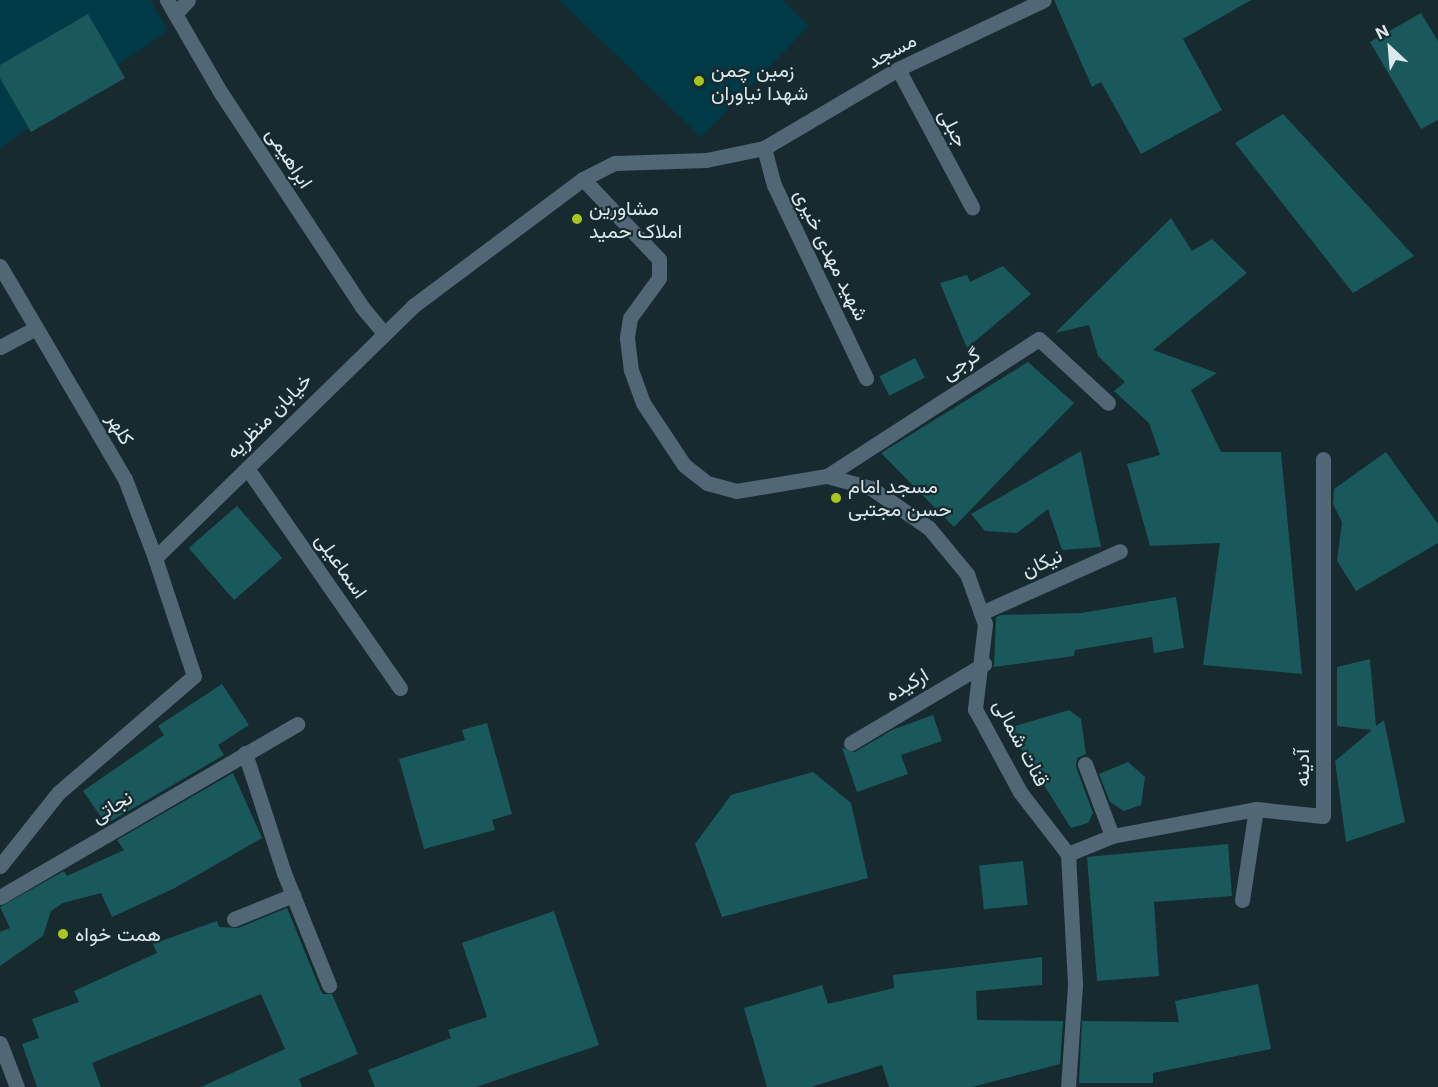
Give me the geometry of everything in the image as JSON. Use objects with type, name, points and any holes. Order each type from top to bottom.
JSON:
[{"type":"street","name":"ابراهیمی","points":[[167,0],[227,102],[362,307],[384,333]]},
{"type":"street","points":[[175,14],[188,0]]},
{"type":"street","name":"مسجد","points":[[764,148],[898,69],[1044,0]]},
{"type":"street","name":"جبلی","points":[[898,69],[972,207]]},
{"type":"street","name":"خیابان منظریه","points":[[155,558],[413,306],[583,179],[615,163],[706,160],[764,148]]},
{"type":"street","name":"شهید مهدی خیری","points":[[764,148],[774,185],[866,378]]},
{"type":"street","name":"قنات شمالى","points":[[583,179],[659,259],[659,278],[630,318],[630,359],[643,403],[684,465],[707,483],[736,491],[827,476],[871,488],[929,528],[967,574],[981,613],[984,664],[975,709],[1020,792],[1068,854]]},
{"type":"street","name":"کلهر","points":[[0,266],[125,479],[155,558]]},
{"type":"street","points":[[0,347],[36,328]]},
{"type":"street","name":"گرجی","points":[[827,476],[1039,339],[1108,403]]},
{"type":"street","name":"آدینه","points":[[1068,854],[1112,836],[1256,809],[1323,816],[1323,459]]},
{"type":"street","name":"اسماعیلی","points":[[247,468],[400,688]]},
{"type":"street","name":"نیکان","points":[[981,613],[1120,551]]},
{"type":"street","points":[[0,866],[58,793],[194,676],[155,558]]},
{"type":"street","name":"ارکیده","points":[[851,743],[984,664]]},
{"type":"street","name":"نجاتی","points":[[0,897],[297,724]]},
{"type":"street","points":[[245,753],[293,896],[329,985]]},
{"type":"street","points":[[1085,764],[1112,836]]},
{"type":"street","points":[[1242,900],[1256,809]]},
{"type":"street","points":[[1068,854],[1075,985],[1068,1087]]},
{"type":"street","points":[[234,919],[293,896]]},
{"type":"street","points":[[0,1043],[16,1087]]},
{"type":"shaded area","points":[[0,0],[150,0],[168,30],[0,148]]},
{"type":"shaded area","name":"زمین چمن شهدا نیاوران","points":[[559,0],[783,0],[809,26],[701,137]]},
{"type":"building","points":[[1054,0],[1251,0],[1183,39],[1222,110],[1141,154],[1101,82],[1092,87]]},
{"type":"building","points":[[1421,13],[1438,41],[1438,120],[1421,129],[1370,42]]},
{"type":"building","points":[[88,14],[125,78],[31,132],[0,78],[0,65]]},
{"type":"building","points":[[1283,114],[1414,256],[1353,293],[1235,143]]},
{"type":"building","points":[[1171,218],[1192,251],[1212,239],[1247,273],[1153,350],[1217,373],[1191,390],[1221,452],[1281,452],[1302,674],[1203,665],[1220,543],[1150,546],[1127,464],[1160,455],[1149,423],[1114,391],[1125,382],[1098,356],[1089,325],[1055,333]]},
{"type":"building","points":[[1003,266],[1031,294],[967,348],[940,283],[967,275],[970,282]]},
{"type":"building","points":[[915,358],[925,378],[889,396],[879,376]]},
{"type":"building","points":[[1028,362],[1074,403],[954,527],[881,453]]},
{"type":"building","points":[[1081,451],[1101,547],[1062,550],[1048,509],[1017,533],[985,531],[971,514]]},
{"type":"building","points":[[1386,452],[1438,524],[1438,543],[1356,591],[1337,561],[1342,522],[1333,504],[1334,489]]},
{"type":"building","points":[[237,506],[282,558],[234,600],[189,548]]},
{"type":"building","points":[[1176,597],[1184,648],[1154,653],[1152,637],[1075,650],[1074,656],[994,667],[996,617],[1001,615],[1081,613]]},
{"type":"building","points":[[1370,659],[1376,726],[1384,720],[1405,822],[1346,842],[1335,761],[1372,730],[1337,726],[1337,667]]},
{"type":"building","points":[[222,684],[249,725],[218,745],[224,755],[106,824],[83,791],[164,735],[158,726]]},
{"type":"building","points":[[1069,710],[1081,719],[1086,754],[1077,758],[1076,767],[1093,813],[1088,823],[1071,828],[1008,728]]},
{"type":"building","points":[[933,715],[942,741],[901,755],[908,774],[857,792],[842,748],[855,752],[892,730]]},
{"type":"building","points":[[487,723],[512,814],[492,820],[495,830],[424,849],[399,759],[465,740],[462,730]]},
{"type":"building","points":[[1128,762],[1145,777],[1141,805],[1124,811],[1110,802],[1099,774]]},
{"type":"building","points":[[813,772],[851,803],[868,878],[722,917],[695,844],[731,795]]},
{"type":"building","points":[[233,773],[262,838],[173,889],[112,917],[101,893],[63,903],[51,911],[43,936],[0,966],[0,932],[10,928],[0,907],[64,871],[67,876],[124,850],[117,840]]},
{"type":"building","points":[[1228,844],[1232,896],[1154,902],[1159,976],[1097,981],[1087,857]]},
{"type":"building","points":[[1023,861],[1028,905],[984,909],[979,866]]},
{"type":"building","points":[[287,908],[320,989],[323,994],[332,994],[358,1054],[299,1079],[302,1087],[201,1087],[285,1049],[261,994],[92,1063],[101,1087],[37,1087],[22,1044],[39,1038],[32,1019],[79,1002],[74,991],[157,953],[153,944],[217,921],[219,927],[238,928]]},
{"type":"building","points":[[554,911],[599,1045],[476,1087],[375,1087],[368,1070],[451,1038],[448,1030],[487,1017],[462,943]]},
{"type":"building","points":[[1042,957],[1042,985],[976,991],[977,1020],[1063,1021],[1060,1064],[972,1087],[889,1087],[882,1065],[811,1087],[767,1087],[744,1008],[822,985],[828,1004],[894,988],[893,975]]},
{"type":"building","points":[[1258,984],[1271,1049],[1153,1073],[1153,1083],[1079,1083],[1082,1021],[1179,1022],[1175,1001]]},
{"type":"place","name":"زمین چمن شهدا نیاوران","points":[[699,81]]},
{"type":"place","name":"مشاورین املاک حمید","points":[[577,219]]},
{"type":"place","name":"مسجد امام حسن مجتبی","points":[[836,498]]},
{"type":"place","name":"همت خواه","points":[[63,934]]}]
